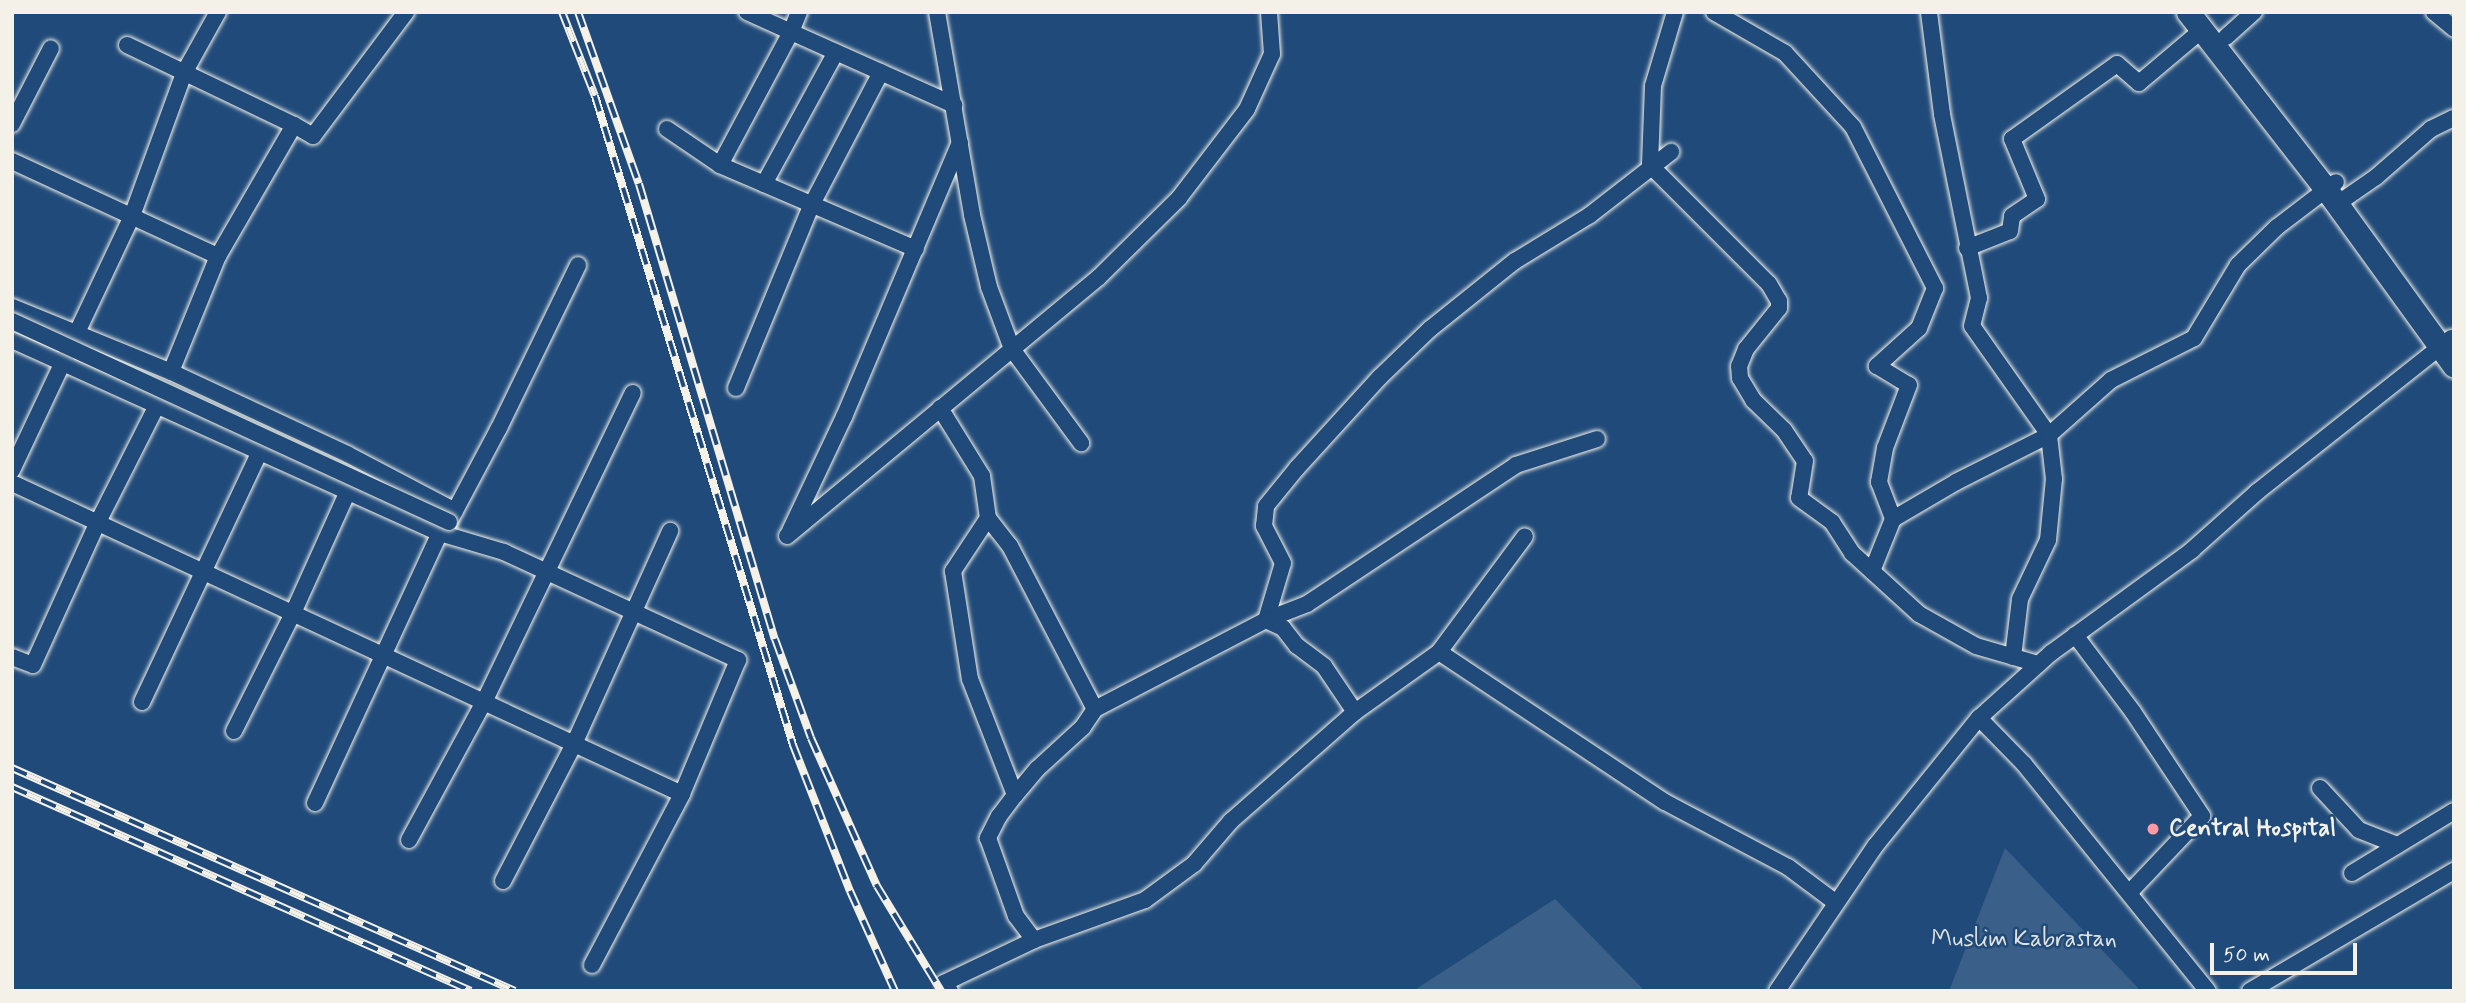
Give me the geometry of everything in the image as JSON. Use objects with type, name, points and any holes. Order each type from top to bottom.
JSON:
[{"type":"main road","points":[[2199,18],[2226,37],[2336,193]]},
{"type":"main road","points":[[2199,18],[2448,342],[2454,366]]},
{"type":"street","points":[[12,470],[63,362],[79,335],[132,216],[184,73],[218,12]]},
{"type":"street","points":[[127,45],[313,136],[406,12]]},
{"type":"street","points":[[747,12],[954,105]]},
{"type":"street","points":[[720,165],[799,12]]},
{"type":"street","points":[[937,12],[972,215],[989,287],[1012,349],[1081,443]]},
{"type":"street","points":[[960,142],[844,417],[788,536],[1099,277],[1178,198],[1240,119],[1272,54],[1269,12]]},
{"type":"street","points":[[1675,12],[1653,86],[1650,165],[1774,292],[1779,308],[1746,349],[1740,366],[1740,378],[1754,400],[1784,430],[1805,461],[1799,498],[1832,522],[1852,553],[1919,614],[1976,646],[2038,664]]},
{"type":"street","points":[[1714,12],[1785,53],[1853,127],[1935,288],[1919,328],[1877,366],[1909,385],[1885,447],[1879,482],[1893,519]]},
{"type":"street","points":[[1929,12],[1942,114],[1979,298],[1972,326],[2049,435],[2054,479],[2048,540],[2020,599],[2013,657]]},
{"type":"street","points":[[2226,37],[2255,12]]},
{"type":"street","points":[[2434,12],[2454,29]]},
{"type":"street","points":[[1968,248],[2010,231],[2012,216],[2037,199],[2012,139],[2117,64],[2138,83],[2199,18]]},
{"type":"street","points":[[12,124],[51,48]]},
{"type":"street","points":[[764,184],[836,52]]},
{"type":"street","points":[[736,388],[811,206],[881,72]]},
{"type":"street","points":[[1872,571],[1893,519],[1956,482],[2049,435],[2111,380],[2194,338],[2238,265],[2277,227],[2336,193],[2376,177],[2431,129],[2454,118]]},
{"type":"street","points":[[171,372],[219,256],[294,125]]},
{"type":"street","points":[[667,129],[720,165],[811,206],[916,248]]},
{"type":"street","points":[[1266,620],[1283,563],[1264,526],[1266,506],[1297,468],[1379,378],[1430,329],[1516,261],[1590,215],[1650,165],[1671,152]]},
{"type":"street","points":[[12,161],[219,256]]},
{"type":"street","points":[[315,803],[448,522],[499,428],[578,265]]},
{"type":"street","points":[[12,307],[171,372],[347,454],[448,522]]},
{"type":"street","points":[[12,321],[448,522],[546,574],[738,660],[682,794],[592,965]]},
{"type":"street","points":[[12,340],[348,491],[448,522]]},
{"type":"street","points":[[1777,991],[1876,845],[1979,718],[2038,664],[2192,550],[2257,492],[2448,342]]},
{"type":"street","points":[[409,840],[484,702],[633,393]]},
{"type":"street","points":[[12,657],[33,665],[98,522],[157,405]]},
{"type":"street","points":[[940,408],[982,476],[988,518],[1010,546],[1095,709]]},
{"type":"street","points":[[1034,940],[1016,916],[988,838],[999,816],[1015,795],[1037,769],[1083,727],[1095,709],[1266,620],[1307,604],[1516,465],[1597,439]]},
{"type":"street","points":[[142,702],[260,452]]},
{"type":"street","points":[[12,483],[682,794]]},
{"type":"street","points":[[234,731],[293,613],[348,491]]},
{"type":"street","points":[[988,518],[953,571],[970,679],[1015,795]]},
{"type":"street","points":[[503,881],[574,744],[635,614],[670,531]]},
{"type":"street","points":[[950,991],[944,983],[1034,940],[1145,900],[1194,864],[1231,821],[1355,712],[1439,652],[1525,536]]},
{"type":"street","points":[[1266,620],[1283,628],[1297,646],[1324,666],[1355,712]]},
{"type":"street","points":[[2075,635],[2133,712],[2202,816],[2129,892]]},
{"type":"street","points":[[1439,652],[1644,788],[1788,867],[1835,902]]},
{"type":"street","points":[[1979,718],[2024,764],[2208,991]]},
{"type":"street","points":[[2320,788],[2358,830],[2397,845]]},
{"type":"street","points":[[2352,873],[2454,811]]},
{"type":"street","points":[[2250,991],[2454,871]]},
{"type":"green space","name":"Muslim Kabrastan","points":[[2005,848],[2141,991],[1949,991]]},
{"type":"green space","points":[[1555,899],[1645,991],[1413,991]]},
{"type":"railway","points":[[562,12],[595,96],[793,745],[850,891],[895,991]]},
{"type":"railway","points":[[578,12],[639,184],[775,639],[811,738],[877,886],[941,991]]},
{"type":"railway","points":[[12,768],[515,991]]},
{"type":"railway","points":[[12,787],[471,991]]},
{"type":"place","name":"Central Hospital","points":[[2153,829]]}]
